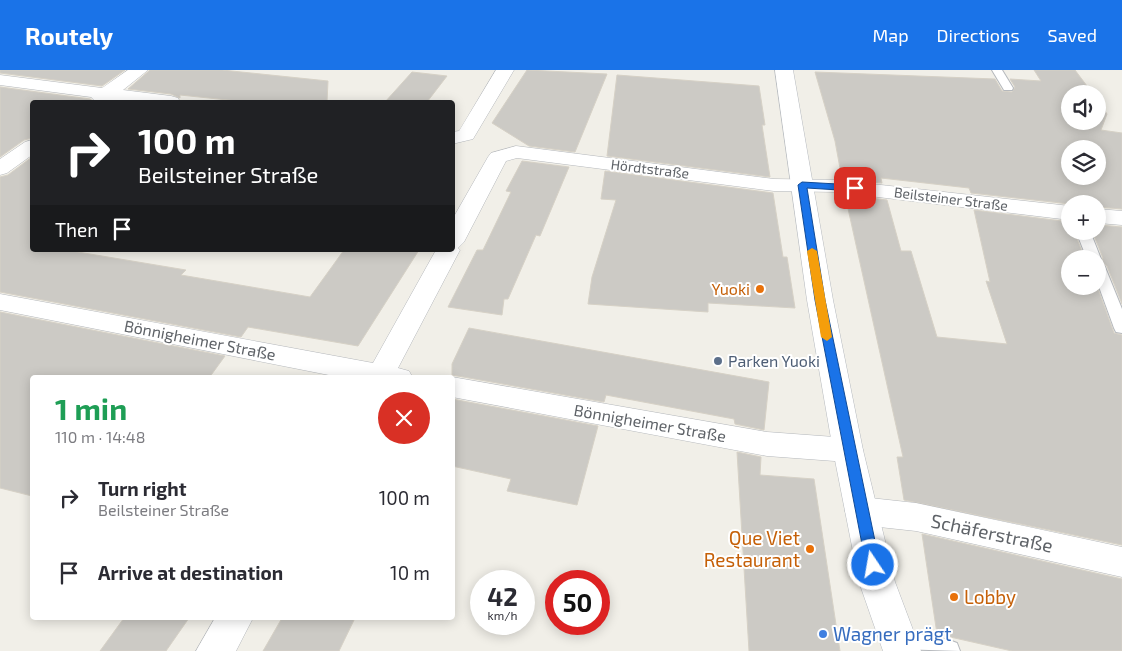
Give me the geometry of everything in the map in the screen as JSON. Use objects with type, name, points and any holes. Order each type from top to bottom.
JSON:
[{"type":"street","points":[[100,98],[139,70]]},
{"type":"street","points":[[459,136],[505,70]]},
{"type":"street","points":[[784,70],[820,300],[848,450],[877,582],[900,645]]},
{"type":"street","points":[[0,80],[100,98],[136,100]]},
{"type":"street","points":[[0,169],[30,147]]},
{"type":"street","name":"Hördtstraße","points":[[455,236],[498,157],[516,152],[774,184],[802,185]]},
{"type":"street","name":"Beilsteiner Straße","points":[[802,185],[836,186],[1061,212]]},
{"type":"street","points":[[1106,217],[1122,218]]},
{"type":"street","points":[[387,375],[447,252]]},
{"type":"street","name":"Bönnigheimer Straße","points":[[0,302],[382,375]]},
{"type":"street","name":"Bönnigheimer Straße","points":[[455,388],[767,444],[848,450]]},
{"type":"street","name":"Schäferstraße","points":[[861,511],[916,517],[1122,562]]},
{"type":"street","points":[[215,651],[235,620]]},
{"type":"lane","points":[[997,70],[1008,88]]},
{"type":"lane","points":[[1106,287],[1122,328]]},
{"type":"lane","points":[[900,645],[949,651]]},
{"type":"building","points":[[0,70],[125,70],[102,86],[0,73]]},
{"type":"building","points":[[150,70],[222,70],[328,81],[327,100],[228,100],[180,95],[180,98],[171,94],[128,89]]},
{"type":"building","points":[[527,70],[607,74],[575,152],[529,146],[492,123]]},
{"type":"building","points":[[1034,70],[1075,70],[1086,85],[1061,85],[1061,130],[1101,130],[1122,133],[1122,209],[1106,208],[1106,195],[1061,195],[1061,203],[971,193],[969,188],[881,178],[882,183],[842,179],[835,141],[815,72],[995,79],[1002,91],[1012,92],[1015,87],[1010,79],[1041,81]]},
{"type":"building","points":[[412,72],[447,76],[429,100],[387,100]]},
{"type":"building","points":[[617,75],[759,86],[765,125],[762,125],[770,177],[607,156]]},
{"type":"building","points":[[0,87],[91,100],[30,100],[30,138],[24,140],[0,157]]},
{"type":"building","points":[[30,158],[30,252],[78,252],[186,270],[181,275],[310,297],[343,252],[418,252],[358,346],[248,327],[241,337],[0,292],[0,177],[8,175]]},
{"type":"building","points":[[522,161],[569,167],[540,236],[536,235],[508,299],[504,299],[502,315],[448,307],[477,250],[483,250],[511,192],[506,191]]},
{"type":"building","points":[[605,171],[773,193],[783,257],[787,257],[795,308],[708,303],[708,312],[588,304],[592,277],[616,200],[601,199]]},
{"type":"building","points":[[845,195],[887,200],[901,251],[911,251],[937,337],[1007,344],[986,281],[990,282],[974,210],[1061,221],[1061,240],[1078,240],[1081,250],[1061,250],[1061,295],[1100,295],[1114,333],[1122,335],[1122,545],[904,500],[897,457],[903,457]]},
{"type":"building","points":[[1106,226],[1122,227],[1122,304],[1106,265],[1106,250],[1100,250],[1096,240],[1106,240]]},
{"type":"building","points":[[0,312],[225,356],[211,375],[30,375],[30,496],[0,488]]},
{"type":"building","points":[[469,328],[769,382],[764,430],[735,424],[734,419],[606,395],[604,402],[452,375],[452,364]]},
{"type":"building","points":[[455,400],[598,426],[577,505],[507,491],[511,479],[455,467]]},
{"type":"building","points":[[737,452],[761,457],[760,475],[814,479],[840,651],[749,651]]},
{"type":"building","points":[[922,534],[1122,579],[1122,651],[1012,651],[937,634]]},
{"type":"building","points":[[123,620],[188,620],[166,651],[100,651]]},
{"type":"building","points":[[281,620],[354,620],[339,651],[263,651]]},
{"type":"slow traffic","points":[[812,251],[827,337]]},
{"type":"place","name":"Yuoki","points":[[760,289]]},
{"type":"place","name":"Parken Yuoki","points":[[718,361]]},
{"type":"place","name":"Que Viet Restaurant","points":[[810,549]]},
{"type":"place","name":"Lobby","points":[[954,597]]},
{"type":"place","name":"Wagner prägt","points":[[823,634]]},
{"type":"route","points":[[855,188],[802,185],[820,300],[848,450],[873,565]]}]
